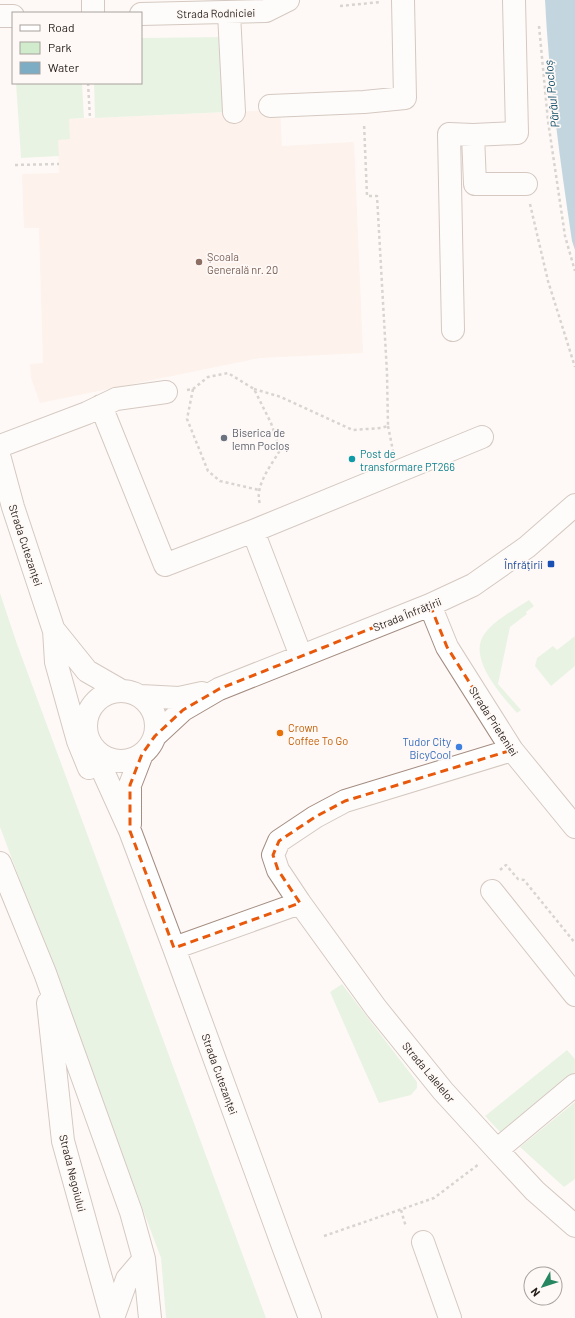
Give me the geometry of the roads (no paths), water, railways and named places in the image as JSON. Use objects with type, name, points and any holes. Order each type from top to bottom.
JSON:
[{"type":"street","points":[[93,0],[93,12]]},
{"type":"street","name":"Strada Rodniciei","points":[[142,14],[266,12],[288,0]]},
{"type":"street","points":[[453,330],[449,134],[473,135],[517,133],[514,0]]},
{"type":"street","points":[[270,106],[364,102],[405,98],[395,1]]},
{"type":"street","points":[[228,13],[234,112]]},
{"type":"street","points":[[0,16],[12,16]]},
{"type":"street","points":[[473,135],[475,184],[526,184]]},
{"type":"street","points":[[0,446],[87,413],[116,399],[166,392]]},
{"type":"street","points":[[102,406],[165,566],[482,437]]},
{"type":"street","name":"Strada Cutezanței","points":[[0,460],[13,507],[85,726]]},
{"type":"street","name":"Strada Înfrățirii","points":[[155,736],[183,710],[219,689],[430,605],[473,585],[527,547],[575,505]]},
{"type":"street","points":[[260,528],[301,656]]},
{"type":"street","name":"Strada Prieteniei","points":[[430,605],[447,647],[512,750],[575,827]]},
{"type":"street","points":[[54,630],[56,662],[78,741],[134,880],[174,948],[300,903]]},
{"type":"street","name":"Strada Cutezanței","points":[[54,630],[87,671],[120,690]]},
{"type":"street","name":"Strada Înfrățirii","points":[[141,696],[179,698],[219,689]]},
{"type":"street","points":[[120,690],[141,696],[149,704],[154,714],[156,725],[155,736],[150,746],[142,754],[133,759],[122,761],[110,760],[101,755],[92,747],[87,737],[85,726],[91,705],[109,692],[120,690]]},
{"type":"street","name":"Strada Cutezanței","points":[[92,747],[130,831],[310,1318]]},
{"type":"street","name":"Strada Lalelelor","points":[[512,750],[345,801],[315,817],[279,841],[273,855],[278,870],[300,903],[376,1008],[444,1091],[491,1155],[575,1226]]},
{"type":"street","name":"Strada Cutezanței","points":[[130,831],[130,786],[142,754]]},
{"type":"street","name":"Strada Negoiului","points":[[0,863],[47,977],[131,1212],[144,1259],[150,1318]]},
{"type":"street","points":[[493,883],[575,995]]},
{"type":"street","name":"Strada Negoiului","points":[[47,977],[48,1012],[63,1141],[113,1318]]},
{"type":"street","points":[[491,1155],[575,1085]]},
{"type":"street","points":[[423,1242],[450,1318]]},
{"type":"street","name":"Strada Negoiului","points":[[113,1318],[128,1279],[144,1259]]},
{"type":"water","name":"Pârâul Pocloș","points":[[545,0],[575,0],[575,250],[572,241],[563,181],[549,61]]},
{"type":"place","name":"Școala Generală nr. 20","points":[[199,262]]},
{"type":"place","name":"Biserica de lemn Pocloș","points":[[224,438]]},
{"type":"place","name":"Post de transformare PT266","points":[[352,459]]},
{"type":"place","name":"Înfrățirii","points":[[551,564]]},
{"type":"place","name":"Crown Coffee To Go","points":[[280,733]]},
{"type":"place","name":"Tudor City BicyCool","points":[[459,747]]}]
